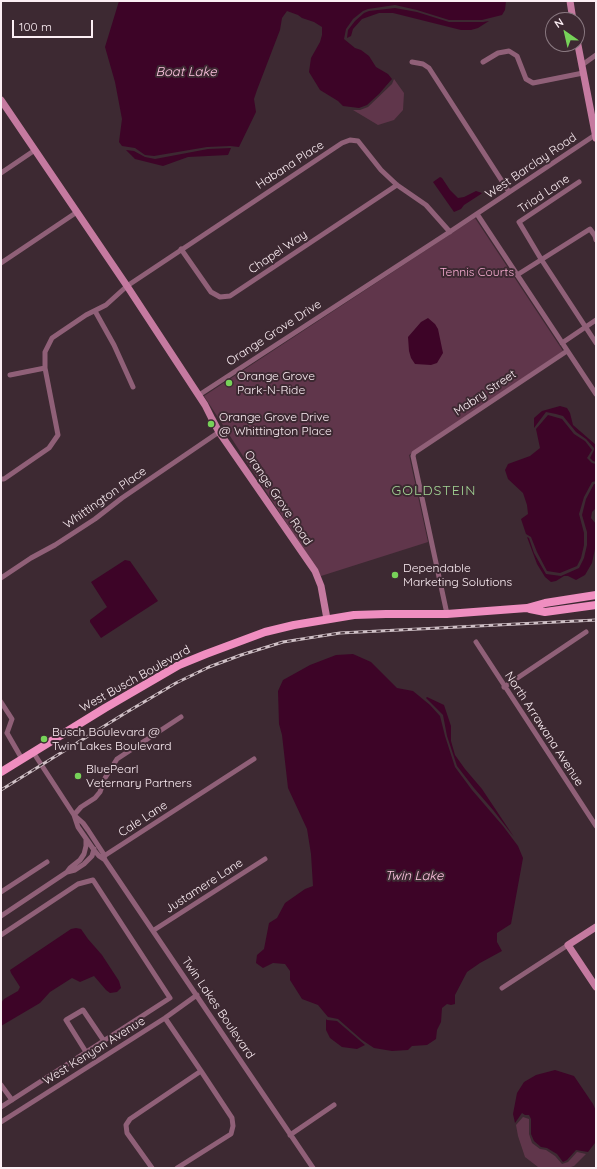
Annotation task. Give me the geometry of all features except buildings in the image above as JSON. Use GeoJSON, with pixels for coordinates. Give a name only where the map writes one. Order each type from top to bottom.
{"type":"FeatureCollection","features":[{"type":"Feature","properties":{"kind":"main road","name":"West Busch Boulevard"},"geometry":{"type":"LineString","coordinates":[[1,772],[104,708],[179,666],[206,654],[265,632],[327,619],[386,614],[447,614],[527,608],[545,603],[596,596]]}},
{"type":"Feature","properties":{"kind":"main road","name":"West Busch Boulevard"},"geometry":{"type":"LineString","coordinates":[[527,608],[545,612],[596,605]]}},
{"type":"Feature","properties":{"kind":"street"},"geometry":{"type":"LineString","coordinates":[[570,1],[572,12]]}},
{"type":"Feature","properties":{"kind":"street"},"geometry":{"type":"LineString","coordinates":[[483,62],[498,53],[509,51],[517,56],[526,80],[532,83],[583,73]]}},
{"type":"Feature","properties":{"kind":"street"},"geometry":{"type":"LineString","coordinates":[[579,52],[596,134]]}},
{"type":"Feature","properties":{"kind":"street"},"geometry":{"type":"LineString","coordinates":[[582,65],[596,55]]}},
{"type":"Feature","properties":{"kind":"street"},"geometry":{"type":"LineString","coordinates":[[412,62],[422,64],[429,68],[509,192]]}},
{"type":"Feature","properties":{"kind":"street"},"geometry":{"type":"LineString","coordinates":[[1,100],[199,395]]}},
{"type":"Feature","properties":{"kind":"street","name":"West Barclay Road"},"geometry":{"type":"LineString","coordinates":[[477,214],[596,134]]}},
{"type":"Feature","properties":{"kind":"street","name":"Habana Place"},"geometry":{"type":"LineString","coordinates":[[1,479],[4,479],[49,448],[58,435],[45,368],[45,352],[52,338],[86,315],[106,305],[127,286],[342,143],[350,140],[358,141],[380,170],[397,185],[426,205],[450,232]]}},
{"type":"Feature","properties":{"kind":"street"},"geometry":{"type":"LineString","coordinates":[[1,173],[35,150]]}},
{"type":"Feature","properties":{"kind":"street","name":"Triad Lane"},"geometry":{"type":"LineString","coordinates":[[541,259],[519,222],[579,182]]}},
{"type":"Feature","properties":{"kind":"street","name":"Chapel Way"},"geometry":{"type":"LineString","coordinates":[[181,249],[211,292],[220,297],[230,296],[397,185]]}},
{"type":"Feature","properties":{"kind":"street"},"geometry":{"type":"LineString","coordinates":[[1,262],[77,212]]}},
{"type":"Feature","properties":{"kind":"street"},"geometry":{"type":"LineString","coordinates":[[477,214],[596,394]]}},
{"type":"Feature","properties":{"kind":"street","name":"Orange Grove Drive"},"geometry":{"type":"LineString","coordinates":[[199,395],[477,214]]}},
{"type":"Feature","properties":{"kind":"street"},"geometry":{"type":"LineString","coordinates":[[517,275],[541,259],[551,255],[590,229],[596,240]]}},
{"type":"Feature","properties":{"kind":"street"},"geometry":{"type":"LineString","coordinates":[[541,259],[596,343]]}},
{"type":"Feature","properties":{"kind":"street"},"geometry":{"type":"LineString","coordinates":[[95,311],[114,345],[133,387]]}},
{"type":"Feature","properties":{"kind":"street"},"geometry":{"type":"LineString","coordinates":[[562,343],[596,320]]}},
{"type":"Feature","properties":{"kind":"street","name":"Mabry Street"},"geometry":{"type":"LineString","coordinates":[[447,614],[413,456],[414,453],[567,350]]}},
{"type":"Feature","properties":{"kind":"street"},"geometry":{"type":"LineString","coordinates":[[10,375],[45,368]]}},
{"type":"Feature","properties":{"kind":"street","name":"Orange Grove Road"},"geometry":{"type":"LineString","coordinates":[[199,395],[219,432],[315,571],[321,586],[327,619]]}},
{"type":"Feature","properties":{"kind":"street","name":"Whittington Place"},"geometry":{"type":"LineString","coordinates":[[1,578],[30,558],[55,545],[95,519],[122,498],[219,432]]}},
{"type":"Feature","properties":{"kind":"street"},"geometry":{"type":"LineString","coordinates":[[504,687],[586,632]]}},
{"type":"Feature","properties":{"kind":"street","name":"North Arrawana Avenue"},"geometry":{"type":"LineString","coordinates":[[476,642],[596,826]]}},
{"type":"Feature","properties":{"kind":"street"},"geometry":{"type":"LineString","coordinates":[[1,702],[12,719],[7,733],[22,759]]}},
{"type":"Feature","properties":{"kind":"street"},"geometry":{"type":"LineString","coordinates":[[74,815],[81,807],[95,798],[100,792],[105,778],[117,759],[181,717]]}},
{"type":"Feature","properties":{"kind":"street"},"geometry":{"type":"LineString","coordinates":[[1,734],[7,733]]}},
{"type":"Feature","properties":{"kind":"street","name":"Twin Lakes Boulevard"},"geometry":{"type":"LineString","coordinates":[[33,752],[74,815],[84,823],[105,858],[313,1168]]}},
{"type":"Feature","properties":{"kind":"street","name":"Cale Lane"},"geometry":{"type":"LineString","coordinates":[[105,858],[254,759]]}},
{"type":"Feature","properties":{"kind":"street","name":"Twin Lakes Boulevard"},"geometry":{"type":"LineString","coordinates":[[74,815],[75,821],[94,850],[99,856],[105,858]]}},
{"type":"Feature","properties":{"kind":"street"},"geometry":{"type":"LineString","coordinates":[[1,916],[67,872],[80,860],[84,854],[86,837]]}},
{"type":"Feature","properties":{"kind":"street"},"geometry":{"type":"LineString","coordinates":[[67,872],[75,870],[92,856],[96,841]]}},
{"type":"Feature","properties":{"kind":"street","name":"Justamere Lane"},"geometry":{"type":"LineString","coordinates":[[154,930],[265,859]]}},
{"type":"Feature","properties":{"kind":"street"},"geometry":{"type":"LineString","coordinates":[[1,892],[47,862]]}},
{"type":"Feature","properties":{"kind":"street"},"geometry":{"type":"LineString","coordinates":[[1,935],[78,884],[93,880],[170,998],[1,1107]]}},
{"type":"Feature","properties":{"kind":"street"},"geometry":{"type":"LineString","coordinates":[[502,988],[596,927]]}},
{"type":"Feature","properties":{"kind":"street"},"geometry":{"type":"LineString","coordinates":[[568,945],[596,987]]}},
{"type":"Feature","properties":{"kind":"street","name":"West Kenyon Avenue"},"geometry":{"type":"LineString","coordinates":[[1,1122],[165,1018],[197,996]]}},
{"type":"Feature","properties":{"kind":"street"},"geometry":{"type":"LineString","coordinates":[[86,1052],[66,1020],[83,1010],[104,1041]]}},
{"type":"Feature","properties":{"kind":"street"},"geometry":{"type":"LineString","coordinates":[[165,1018],[232,1118],[233,1126],[231,1134],[177,1168]]}},
{"type":"Feature","properties":{"kind":"street"},"geometry":{"type":"LineString","coordinates":[[152,1168],[127,1133],[126,1125],[130,1119],[201,1071]]}},
{"type":"Feature","properties":{"kind":"street"},"geometry":{"type":"LineString","coordinates":[[1,1085],[12,1100]]}},
{"type":"Feature","properties":{"kind":"street"},"geometry":{"type":"LineString","coordinates":[[290,1135],[334,1106]]}},
{"type":"Feature","properties":{"kind":"green space"},"geometry":{"type":"Polygon","coordinates":[[[394,79],[404,93],[403,110],[394,120],[378,125],[353,110],[360,110],[368,107],[392,84],[394,79]]]}},
{"type":"Feature","properties":{"kind":"green space","name":"Tennis Courts"},"geometry":{"type":"Polygon","coordinates":[[[475,218],[563,351],[409,455],[428,542],[321,576],[204,396],[475,218]]]}},
{"type":"Feature","properties":{"kind":"green space"},"geometry":{"type":"Polygon","coordinates":[[[523,1117],[529,1119],[529,1134],[532,1143],[540,1149],[546,1150],[555,1156],[562,1164],[568,1162],[577,1152],[586,1154],[574,1166],[568,1168],[538,1167],[525,1157],[518,1136],[516,1125],[523,1117]]]}},
{"type":"Feature","properties":{"kind":"water","name":"Boat Lake"},"geometry":{"type":"Polygon","coordinates":[[[119,1],[506,1],[505,10],[502,15],[482,20],[449,20],[395,5],[363,11],[353,19],[346,29],[344,39],[355,48],[361,50],[369,56],[376,67],[388,74],[392,79],[367,105],[359,108],[343,106],[338,101],[320,90],[309,72],[311,58],[320,42],[322,27],[314,22],[287,11],[282,18],[280,30],[254,99],[256,112],[239,147],[207,147],[154,156],[145,155],[135,148],[122,146],[119,142],[122,119],[115,82],[105,47],[119,1]]]}},
{"type":"Feature","properties":{"kind":"water"},"geometry":{"type":"Polygon","coordinates":[[[395,8],[417,12],[449,22],[489,21],[478,28],[461,30],[393,13],[379,13],[362,19],[353,29],[351,36],[347,38],[348,30],[364,13],[395,8]]]}},
{"type":"Feature","properties":{"kind":"water"},"geometry":{"type":"Polygon","coordinates":[[[231,148],[228,155],[188,157],[163,166],[135,159],[126,150],[134,151],[145,157],[155,159],[208,149],[231,148]]]}},
{"type":"Feature","properties":{"kind":"water"},"geometry":{"type":"Polygon","coordinates":[[[440,177],[458,198],[464,197],[476,191],[482,193],[464,205],[461,209],[454,212],[433,182],[440,177]]]}},
{"type":"Feature","properties":{"kind":"water"},"geometry":{"type":"Polygon","coordinates":[[[428,318],[438,329],[443,353],[437,363],[431,365],[415,364],[409,351],[408,337],[421,322],[428,318]]]}},
{"type":"Feature","properties":{"kind":"water"},"geometry":{"type":"Polygon","coordinates":[[[560,406],[567,408],[573,425],[596,445],[596,462],[590,458],[594,448],[586,439],[576,432],[563,416],[546,412],[534,428],[534,418],[542,411],[560,406]]]}},
{"type":"Feature","properties":{"kind":"water"},"geometry":{"type":"Polygon","coordinates":[[[548,415],[562,419],[574,434],[585,441],[592,450],[587,458],[592,463],[596,464],[596,481],[592,482],[584,497],[579,514],[584,533],[584,545],[581,558],[577,566],[560,573],[547,571],[531,537],[526,534],[521,519],[528,514],[527,505],[523,493],[508,479],[505,470],[508,464],[530,456],[540,448],[536,429],[548,415]]]}},
{"type":"Feature","properties":{"kind":"water"},"geometry":{"type":"Polygon","coordinates":[[[594,484],[596,484],[596,508],[592,512],[591,518],[596,524],[596,544],[592,563],[585,575],[576,580],[568,576],[564,576],[551,582],[545,577],[537,564],[527,537],[529,538],[534,553],[546,574],[561,576],[579,568],[584,558],[587,545],[587,532],[582,515],[586,499],[594,484]]]}},
{"type":"Feature","properties":{"kind":"water"},"geometry":{"type":"Polygon","coordinates":[[[125,560],[130,561],[158,601],[101,638],[90,620],[107,607],[91,582],[125,560]]]}},
{"type":"Feature","properties":{"kind":"water","name":"Twin Lake"},"geometry":{"type":"Polygon","coordinates":[[[353,654],[371,662],[397,688],[413,691],[430,705],[440,716],[455,767],[518,846],[523,858],[511,924],[497,933],[497,942],[502,951],[467,972],[455,995],[455,1004],[447,1004],[442,1008],[441,1022],[437,1030],[436,1039],[427,1045],[412,1046],[408,1050],[392,1051],[374,1048],[362,1040],[338,1019],[328,1017],[318,1005],[302,999],[290,980],[290,971],[285,964],[273,963],[263,968],[256,963],[257,955],[264,949],[269,923],[277,918],[285,903],[305,889],[313,886],[311,854],[307,829],[288,788],[282,735],[279,724],[278,691],[283,680],[310,665],[336,655],[353,654]]]}},
{"type":"Feature","properties":{"kind":"water"},"geometry":{"type":"Polygon","coordinates":[[[427,697],[444,705],[451,726],[451,741],[455,755],[482,789],[514,837],[457,766],[447,736],[443,715],[426,698],[427,697]]]}},
{"type":"Feature","properties":{"kind":"water"},"geometry":{"type":"Polygon","coordinates":[[[71,929],[81,929],[102,955],[119,981],[121,988],[117,992],[110,993],[94,976],[80,982],[72,978],[50,992],[40,1003],[1,1026],[1,1003],[4,999],[18,991],[20,987],[10,970],[71,929]]]}},
{"type":"Feature","properties":{"kind":"water"},"geometry":{"type":"Polygon","coordinates":[[[326,1019],[337,1021],[365,1045],[357,1049],[342,1047],[330,1038],[326,1030],[326,1019]]]}},
{"type":"Feature","properties":{"kind":"water"},"geometry":{"type":"Polygon","coordinates":[[[555,1070],[574,1076],[596,1111],[595,1143],[588,1152],[576,1150],[567,1160],[563,1162],[557,1154],[547,1148],[541,1147],[534,1141],[531,1134],[531,1119],[529,1115],[522,1113],[515,1123],[513,1114],[517,1093],[524,1082],[536,1075],[555,1070]]]}},
{"type":"Feature","properties":{"kind":"railway"},"geometry":{"type":"LineString","coordinates":[[1,790],[176,683],[209,667],[283,642],[340,633],[596,620]]}},
{"type":"Feature","properties":{"kind":"place","name":"Orange Grove Park-N-Ride"},"geometry":{"type":"Point","coordinates":[229,383]}},
{"type":"Feature","properties":{"kind":"place","name":"Orange Grove Drive @ Whittington Place"},"geometry":{"type":"Point","coordinates":[211,424]}},
{"type":"Feature","properties":{"kind":"place","name":"Dependable Marketing Solutions"},"geometry":{"type":"Point","coordinates":[395,575]}},
{"type":"Feature","properties":{"kind":"place","name":"Busch Boulevard @ Twin Lakes Boulevard"},"geometry":{"type":"Point","coordinates":[44,739]}},
{"type":"Feature","properties":{"kind":"place","name":"BluePearl Veternary Partners"},"geometry":{"type":"Point","coordinates":[78,776]}},
{"type":"Feature","properties":{"kind":"district","name":"GOLDSTEIN"},"geometry":{"type":"Point","coordinates":[434,491]}}]}
